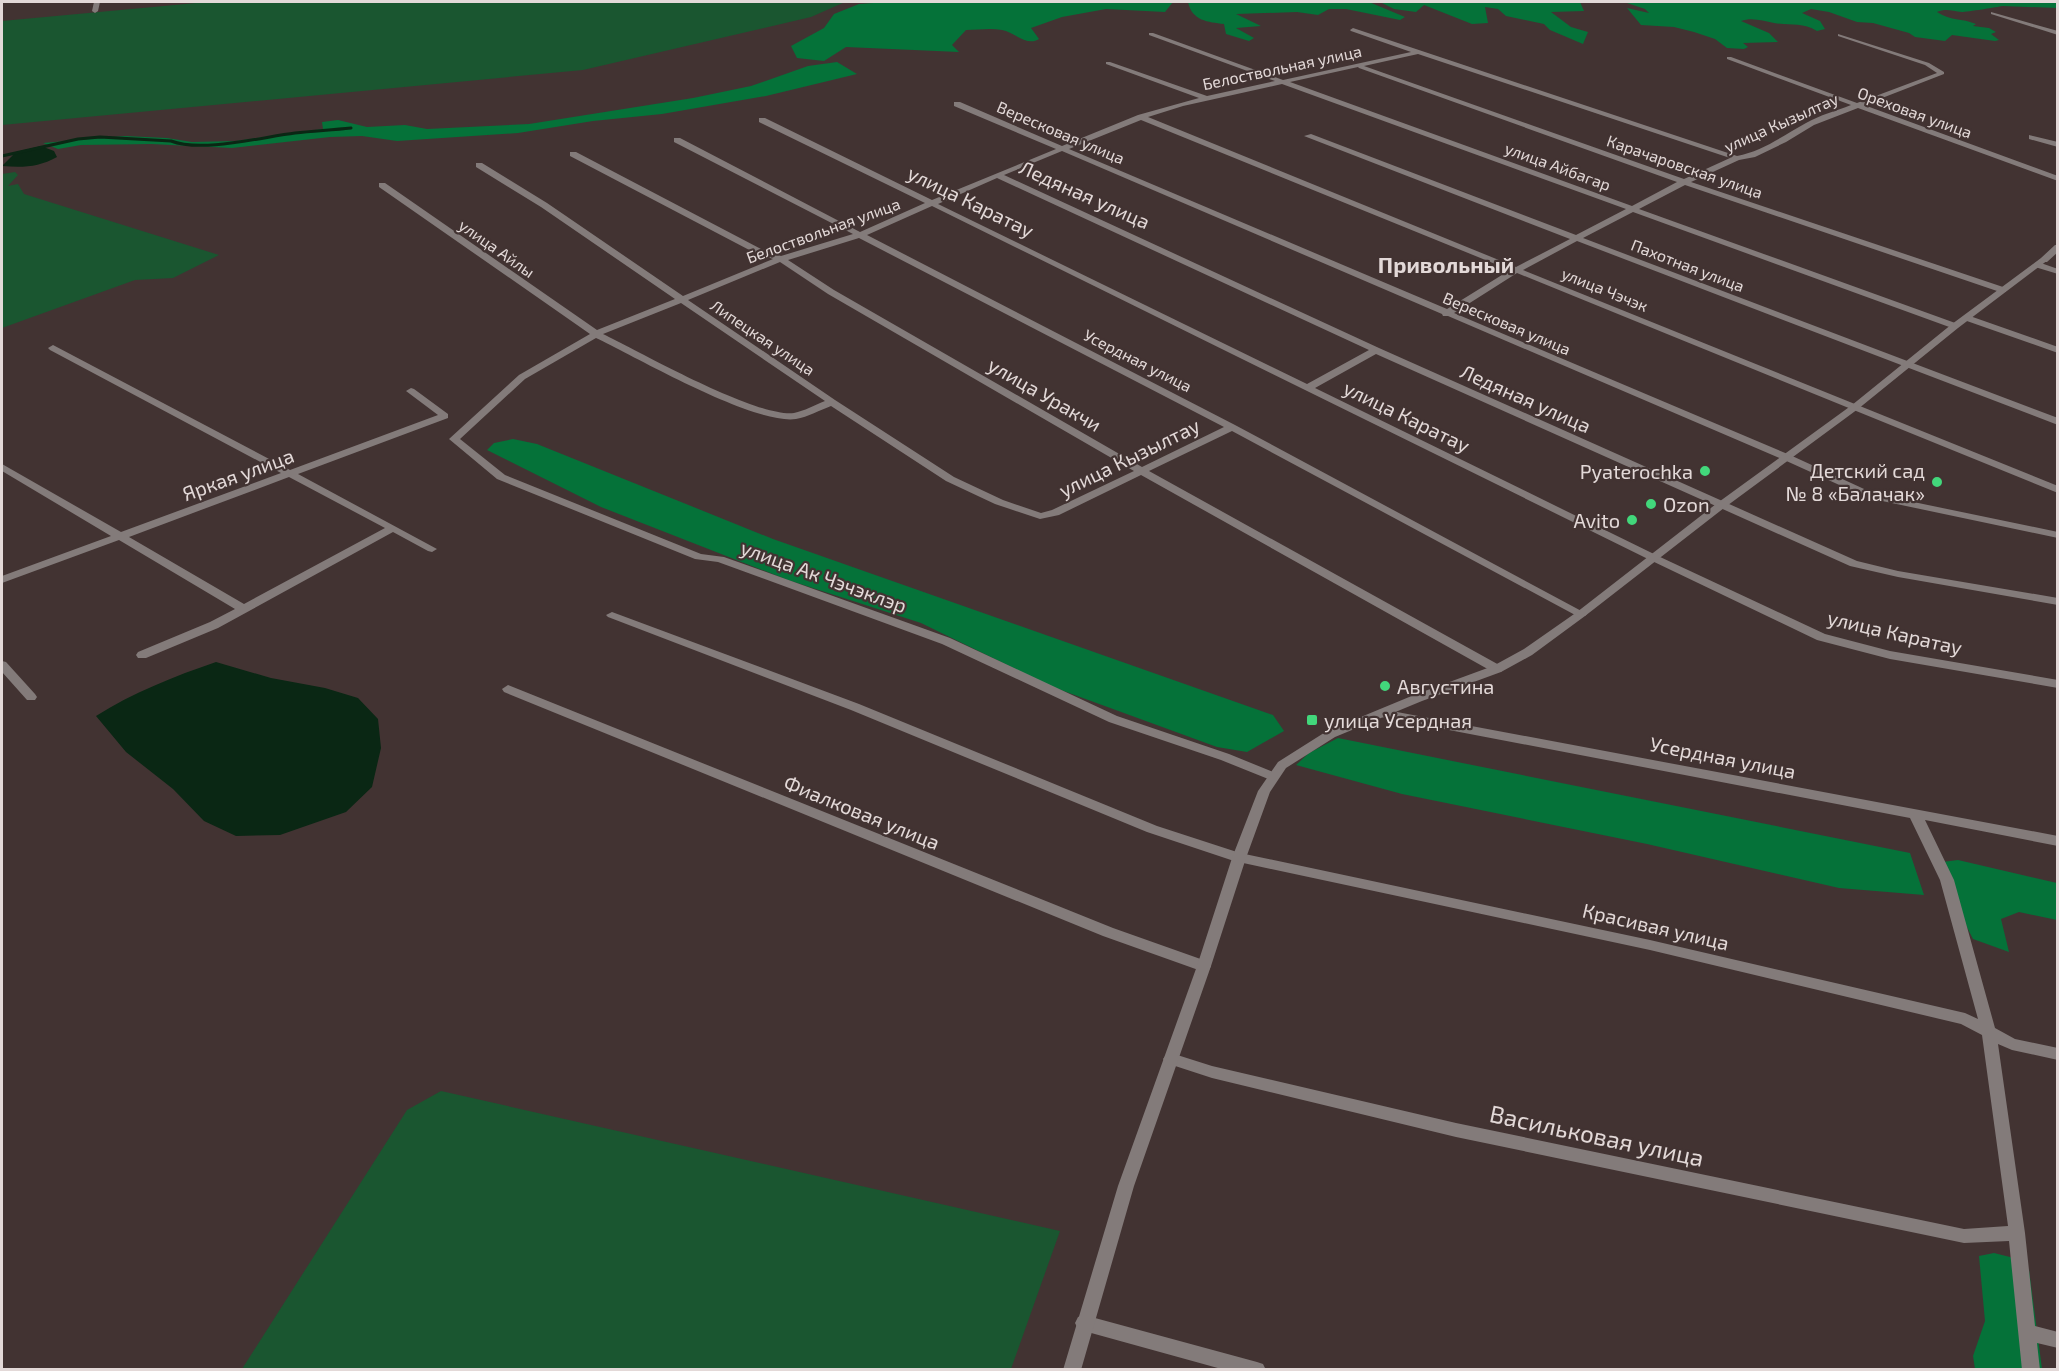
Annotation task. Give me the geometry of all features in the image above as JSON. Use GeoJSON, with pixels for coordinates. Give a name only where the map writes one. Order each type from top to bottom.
{"type":"FeatureCollection","features":[{"type":"Feature","properties":{"kind":"street"},"geometry":{"type":"LineString","coordinates":[[95,11],[97,2]]}},
{"type":"Feature","properties":{"kind":"street"},"geometry":{"type":"LineString","coordinates":[[1993,13],[2058,33]]}},
{"type":"Feature","properties":{"kind":"street"},"geometry":{"type":"LineString","coordinates":[[1353,30],[1737,158]]}},
{"type":"Feature","properties":{"kind":"street","name":"улица Айбагар"},"geometry":{"type":"LineString","coordinates":[[1151,34],[1955,326]]}},
{"type":"Feature","properties":{"kind":"street","name":"улица Кызылтау"},"geometry":{"type":"LineString","coordinates":[[1446,314],[1518,270],[1684,182],[1783,140],[1811,123],[1942,73],[1927,64],[1840,35]]}},
{"type":"Feature","properties":{"kind":"street","name":"Белоствольная улица"},"geometry":{"type":"LineString","coordinates":[[522,377],[596,334],[782,259],[862,234],[997,175],[1141,117],[1208,98],[1418,52]]}},
{"type":"Feature","properties":{"kind":"street","name":"Ореховая улица"},"geometry":{"type":"LineString","coordinates":[[1729,58],[2058,179]]}},
{"type":"Feature","properties":{"kind":"street"},"geometry":{"type":"LineString","coordinates":[[1108,63],[1208,98]]}},
{"type":"Feature","properties":{"kind":"street","name":"Карачаровская улица"},"geometry":{"type":"LineString","coordinates":[[1359,66],[1684,182],[2003,290]]}},
{"type":"Feature","properties":{"kind":"street","name":"Вересковая улица"},"geometry":{"type":"LineString","coordinates":[[957,104],[1786,457],[1872,496],[2058,535]]}},
{"type":"Feature","properties":{"kind":"street","name":"улица Чэчэк"},"geometry":{"type":"LineString","coordinates":[[1141,117],[2058,490]]}},
{"type":"Feature","properties":{"kind":"street","name":"улица Каратау"},"geometry":{"type":"LineString","coordinates":[[762,120],[1653,558],[1821,637],[1890,655],[2058,684]]}},
{"type":"Feature","properties":{"kind":"street","name":"Пахотная улица"},"geometry":{"type":"LineString","coordinates":[[1308,136],[2058,422]]}},
{"type":"Feature","properties":{"kind":"street"},"geometry":{"type":"LineString","coordinates":[[2032,137],[2058,145]]}},
{"type":"Feature","properties":{"kind":"street","name":"Усердная улица"},"geometry":{"type":"LineString","coordinates":[[677,140],[1232,427],[1581,614]]}},
{"type":"Feature","properties":{"kind":"street","name":"улица Уракчи"},"geometry":{"type":"LineString","coordinates":[[573,154],[758,251],[782,259],[831,292],[1143,472],[1497,669]]}},
{"type":"Feature","properties":{"kind":"street","name":"Липецкая улица"},"geometry":{"type":"LineString","coordinates":[[479,165],[544,205],[832,402],[950,479],[999,502],[1040,516]]}},
{"type":"Feature","properties":{"kind":"street","name":"Ледяная улица"},"geometry":{"type":"LineString","coordinates":[[997,175],[1086,214],[1376,350],[1720,506],[1854,564],[2058,602]]}},
{"type":"Feature","properties":{"kind":"street","name":"улица Айлы"},"geometry":{"type":"LineString","coordinates":[[382,185],[596,334],[706,388],[764,412],[795,416],[832,402]]}},
{"type":"Feature","properties":{"kind":"street"},"geometry":{"type":"LineString","coordinates":[[1072,1370],[1126,1186],[1204,966],[1239,858],[1264,791],[1282,765],[1322,740],[1381,713],[1497,669],[1528,652],[1855,407],[1955,326],[2058,248]]}},
{"type":"Feature","properties":{"kind":"street"},"geometry":{"type":"LineString","coordinates":[[2041,263],[2058,272]]}},
{"type":"Feature","properties":{"kind":"street"},"geometry":{"type":"LineString","coordinates":[[1967,318],[2058,350]]}},
{"type":"Feature","properties":{"kind":"street"},"geometry":{"type":"LineString","coordinates":[[53,348],[432,549]]}},
{"type":"Feature","properties":{"kind":"street"},"geometry":{"type":"LineString","coordinates":[[1307,388],[1376,350]]}},
{"type":"Feature","properties":{"kind":"street","name":"улица Ак Чэчэклэр"},"geometry":{"type":"LineString","coordinates":[[522,377],[454,439],[501,477],[699,557],[720,559],[946,641],[1113,719],[1225,757],[1273,777]]}},
{"type":"Feature","properties":{"kind":"street","name":"Яркая улица"},"geometry":{"type":"LineString","coordinates":[[2,580],[446,416],[411,391]]}},
{"type":"Feature","properties":{"kind":"street","name":"улица Кызылтау"},"geometry":{"type":"LineString","coordinates":[[1040,516],[1055,513],[1232,427]]}},
{"type":"Feature","properties":{"kind":"street"},"geometry":{"type":"LineString","coordinates":[[2,467],[244,609]]}},
{"type":"Feature","properties":{"kind":"street"},"geometry":{"type":"LineString","coordinates":[[142,655],[214,625],[393,528]]}},
{"type":"Feature","properties":{"kind":"street"},"geometry":{"type":"LineString","coordinates":[[612,615],[855,707],[1152,829],[1239,858]]}},
{"type":"Feature","properties":{"kind":"street"},"geometry":{"type":"LineString","coordinates":[[2,665],[32,697]]}},
{"type":"Feature","properties":{"kind":"street","name":"Фиалковая улица"},"geometry":{"type":"LineString","coordinates":[[508,689],[1108,932],[1204,966]]}},
{"type":"Feature","properties":{"kind":"street","name":"Усердная улица"},"geometry":{"type":"LineString","coordinates":[[1381,713],[2058,841]]}},
{"type":"Feature","properties":{"kind":"street"},"geometry":{"type":"LineString","coordinates":[[1915,814],[1947,880],[1989,1032],[2017,1233],[2031,1370]]}},
{"type":"Feature","properties":{"kind":"street","name":"Красивая улица"},"geometry":{"type":"LineString","coordinates":[[1239,858],[1650,945],[1965,1019],[2012,1044],[2058,1054]]}},
{"type":"Feature","properties":{"kind":"street","name":"Васильковая улица"},"geometry":{"type":"LineString","coordinates":[[1171,1059],[1212,1072],[1456,1130],[1952,1234],[1964,1236],[2017,1233]]}},
{"type":"Feature","properties":{"kind":"street"},"geometry":{"type":"LineString","coordinates":[[1084,1323],[1257,1370]]}},
{"type":"Feature","properties":{"kind":"street"},"geometry":{"type":"LineString","coordinates":[[2026,1332],[2058,1340]]}},
{"type":"Feature","properties":{"kind":"green space"},"geometry":{"type":"Polygon","coordinates":[[[207,2],[845,2],[811,17],[583,70],[2,125],[2,21],[207,2]]]}},
{"type":"Feature","properties":{"kind":"green space"},"geometry":{"type":"Polygon","coordinates":[[[887,2],[1173,2],[1165,12],[1106,9],[1062,17],[1031,28],[1039,39],[1034,41],[1025,40],[1002,30],[966,30],[952,45],[959,52],[846,47],[824,61],[797,58],[791,46],[824,28],[834,14],[859,4],[887,2]]]}},
{"type":"Feature","properties":{"kind":"green space"},"geometry":{"type":"Polygon","coordinates":[[[1188,2],[1369,2],[1405,17],[1400,20],[1346,9],[1329,9],[1318,15],[1297,12],[1236,14],[1261,26],[1236,28],[1254,38],[1249,41],[1226,34],[1224,24],[1197,17],[1188,2]]]}},
{"type":"Feature","properties":{"kind":"green space"},"geometry":{"type":"Polygon","coordinates":[[[1380,2],[1580,2],[1584,11],[1551,12],[1571,27],[1588,32],[1583,44],[1550,30],[1544,24],[1506,16],[1498,9],[1485,7],[1488,23],[1472,24],[1424,5],[1416,12],[1394,9],[1380,2]]]}},
{"type":"Feature","properties":{"kind":"green space"},"geometry":{"type":"Polygon","coordinates":[[[1624,2],[2057,2],[2058,8],[2002,6],[1965,12],[1946,10],[1937,12],[1947,17],[1976,24],[1973,26],[1989,28],[1996,32],[1991,34],[1999,40],[1995,41],[1952,35],[1945,41],[1915,37],[1909,33],[1873,23],[1857,22],[1829,12],[1811,9],[1802,13],[1820,21],[1825,29],[1817,31],[1801,25],[1753,19],[1741,21],[1769,33],[1778,42],[1743,43],[1748,47],[1744,49],[1727,48],[1715,39],[1674,27],[1641,25],[1627,8],[1649,13],[1645,9],[1624,2]]]}},
{"type":"Feature","properties":{"kind":"green space"},"geometry":{"type":"Polygon","coordinates":[[[837,62],[857,74],[766,96],[662,114],[593,121],[518,133],[397,141],[362,136],[330,137],[232,148],[151,144],[81,145],[58,149],[43,143],[125,136],[192,142],[236,141],[323,129],[322,122],[338,120],[367,127],[405,125],[427,129],[529,124],[693,98],[751,86],[808,66],[837,62]]]}},
{"type":"Feature","properties":{"kind":"green space"},"geometry":{"type":"Polygon","coordinates":[[[15,172],[18,175],[8,186],[18,184],[24,194],[219,255],[173,278],[135,280],[2,328],[2,174],[15,172]]]}},
{"type":"Feature","properties":{"kind":"green space"},"geometry":{"type":"Polygon","coordinates":[[[513,439],[537,444],[773,539],[1273,715],[1284,731],[1247,752],[1217,747],[1050,686],[921,623],[788,580],[601,507],[487,450],[494,443],[513,439]]]}},
{"type":"Feature","properties":{"kind":"green space"},"geometry":{"type":"Polygon","coordinates":[[[1338,738],[1910,853],[1924,895],[1839,888],[1647,844],[1402,794],[1296,765],[1309,753],[1338,738]]]}},
{"type":"Feature","properties":{"kind":"green space"},"geometry":{"type":"Polygon","coordinates":[[[1958,860],[2057,883],[2057,920],[2019,912],[2001,919],[2009,952],[1973,939],[1934,863],[1958,860]]]}},
{"type":"Feature","properties":{"kind":"green space"},"geometry":{"type":"Polygon","coordinates":[[[441,1091],[1060,1231],[1011,1369],[242,1369],[407,1110],[441,1091]]]}},
{"type":"Feature","properties":{"kind":"green space"},"geometry":{"type":"Polygon","coordinates":[[[1994,1253],[2018,1259],[2029,1270],[2042,1369],[1975,1369],[1973,1356],[1985,1321],[1979,1256],[1994,1253]]]}},
{"type":"Feature","properties":{"kind":"shaded area"},"geometry":{"type":"Polygon","coordinates":[[[41,146],[54,151],[57,157],[31,166],[2,166],[16,152],[41,146]]]}},
{"type":"Feature","properties":{"kind":"shaded area"},"geometry":{"type":"Polygon","coordinates":[[[216,662],[271,678],[325,688],[358,698],[378,719],[381,748],[372,787],[346,812],[280,835],[236,836],[204,821],[173,789],[126,752],[96,716],[154,686],[216,662]]]}},
{"type":"Feature","properties":{"kind":"waterway"},"geometry":{"type":"LineString","coordinates":[[2,156],[78,139],[100,137],[215,145],[295,133],[351,128]]}},
{"type":"Feature","properties":{"kind":"place","name":"Pyaterochka"},"geometry":{"type":"Point","coordinates":[1705,471]}},
{"type":"Feature","properties":{"kind":"place","name":"Детский сад № 8 «Балачак»"},"geometry":{"type":"Point","coordinates":[1937,482]}},
{"type":"Feature","properties":{"kind":"place","name":"Ozon"},"geometry":{"type":"Point","coordinates":[1651,504]}},
{"type":"Feature","properties":{"kind":"place","name":"Avito"},"geometry":{"type":"Point","coordinates":[1632,520]}},
{"type":"Feature","properties":{"kind":"place","name":"Августина"},"geometry":{"type":"Point","coordinates":[1385,686]}},
{"type":"Feature","properties":{"kind":"place","name":"улица Усердная"},"geometry":{"type":"Point","coordinates":[1312,720]}},
{"type":"Feature","properties":{"kind":"district","name":"Привольный"},"geometry":{"type":"Point","coordinates":[1446,264]}}]}
